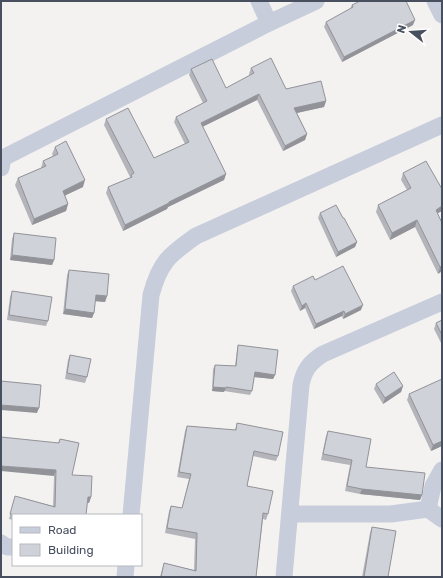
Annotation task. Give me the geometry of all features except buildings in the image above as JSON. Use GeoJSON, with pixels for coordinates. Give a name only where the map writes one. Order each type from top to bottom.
{"type":"FeatureCollection","features":[{"type":"Feature","properties":{"kind":"street"},"geometry":{"type":"LineString","coordinates":[[259,1],[269,23]]}},
{"type":"Feature","properties":{"kind":"street"},"geometry":{"type":"LineString","coordinates":[[1,168],[3,158],[269,23],[316,1]]}},
{"type":"Feature","properties":{"kind":"street"},"geometry":{"type":"LineString","coordinates":[[435,1],[442,15]]}},
{"type":"Feature","properties":{"kind":"street"},"geometry":{"type":"LineString","coordinates":[[131,514],[151,295],[155,279],[164,262],[177,249],[196,236],[442,125]]}},
{"type":"Feature","properties":{"kind":"street"},"geometry":{"type":"LineString","coordinates":[[284,577],[301,385],[303,375],[308,366],[323,354],[442,302]]}},
{"type":"Feature","properties":{"kind":"street"},"geometry":{"type":"LineString","coordinates":[[428,509],[433,486],[442,470]]}},
{"type":"Feature","properties":{"kind":"street"},"geometry":{"type":"LineString","coordinates":[[290,514],[390,514],[428,509],[442,520]]}},
{"type":"Feature","properties":{"kind":"street"},"geometry":{"type":"LineString","coordinates":[[1,543],[7,547],[12,547]]}},
{"type":"Feature","properties":{"kind":"street"},"geometry":{"type":"LineString","coordinates":[[125,577],[126,566]]}}]}
